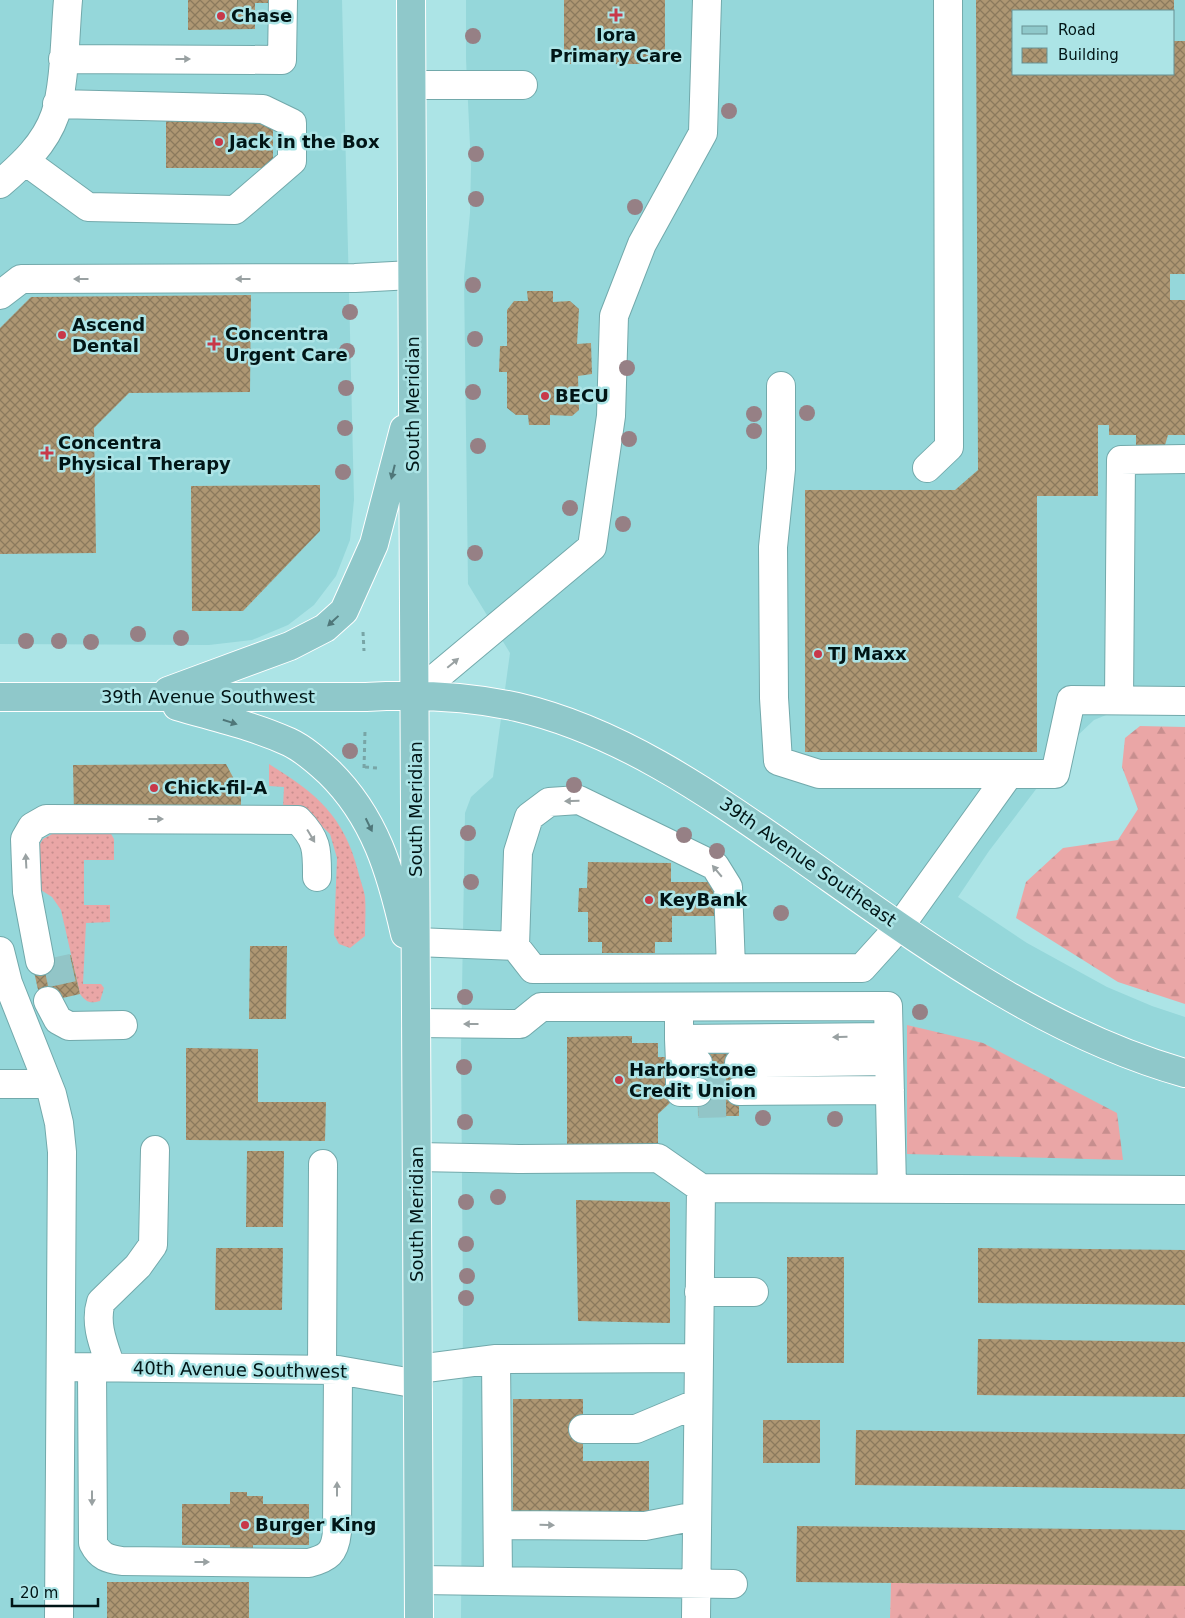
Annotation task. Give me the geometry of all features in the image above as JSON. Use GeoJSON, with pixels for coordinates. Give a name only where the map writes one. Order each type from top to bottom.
{"type":"FeatureCollection","features":[{"type":"Feature","properties":{"kind":"main road","name":"South Meridian"},"geometry":{"type":"LineString","coordinates":[[411,0],[419,1618]]}},
{"type":"Feature","properties":{"kind":"main road"},"geometry":{"type":"LineString","coordinates":[[150,697],[290,646],[325,628],[344,611],[374,544],[414,391]]}},
{"type":"Feature","properties":{"kind":"main road","name":"39th Avenue Southwest"},"geometry":{"type":"LineString","coordinates":[[0,697],[366,697],[415,694]]}},
{"type":"Feature","properties":{"kind":"main road","name":"39th Avenue Southeast"},"geometry":{"type":"LineString","coordinates":[[415,694],[472,698],[518,708],[590,732],[625,747],[693,783],[900,926],[1040,1015],[1102,1045],[1185,1073]]}},
{"type":"Feature","properties":{"kind":"main road"},"geometry":{"type":"LineString","coordinates":[[150,697],[291,743],[317,761],[342,785],[362,811],[378,844],[395,892],[416,987]]}},
{"type":"Feature","properties":{"kind":"street"},"geometry":{"type":"LineString","coordinates":[[0,184],[25,161],[41,142],[55,115],[63,59],[68,0]]}},
{"type":"Feature","properties":{"kind":"street"},"geometry":{"type":"LineString","coordinates":[[63,59],[282,60],[283,0]]}},
{"type":"Feature","properties":{"kind":"street"},"geometry":{"type":"LineString","coordinates":[[415,694],[592,547],[611,416],[614,316],[642,244],[703,133],[707,0]]}},
{"type":"Feature","properties":{"kind":"street"},"geometry":{"type":"LineString","coordinates":[[926,468],[949,447],[948,0]]}},
{"type":"Feature","properties":{"kind":"street"},"geometry":{"type":"LineString","coordinates":[[412,85],[523,85]]}},
{"type":"Feature","properties":{"kind":"street"},"geometry":{"type":"LineString","coordinates":[[25,161],[88,207],[236,210],[292,161],[292,123],[263,108],[57,104]]}},
{"type":"Feature","properties":{"kind":"street"},"geometry":{"type":"LineString","coordinates":[[0,294],[21,279],[355,278],[412,275]]}},
{"type":"Feature","properties":{"kind":"street"},"geometry":{"type":"LineString","coordinates":[[781,386],[781,469],[773,547],[774,698],[778,761],[819,774],[1055,774],[1071,700],[1185,701]]}},
{"type":"Feature","properties":{"kind":"street"},"geometry":{"type":"LineString","coordinates":[[1119,700],[1121,460],[1185,459]]}},
{"type":"Feature","properties":{"kind":"street"},"geometry":{"type":"LineString","coordinates":[[731,968],[728,886],[715,866],[579,800],[549,802],[529,817],[518,852],[515,946],[533,969],[862,968],[900,926],[1009,774]]}},
{"type":"Feature","properties":{"kind":"street"},"geometry":{"type":"LineString","coordinates":[[48,959],[27,892],[25,839],[32,827],[46,820],[298,820],[308,830],[317,845],[318,877]]}},
{"type":"Feature","properties":{"kind":"street"},"geometry":{"type":"LineString","coordinates":[[416,942],[515,946]]}},
{"type":"Feature","properties":{"kind":"street"},"geometry":{"type":"LineString","coordinates":[[0,951],[8,983],[48,1084],[59,1123],[62,1152],[59,1618]]}},
{"type":"Feature","properties":{"kind":"street"},"geometry":{"type":"LineString","coordinates":[[57,1000],[82,1010],[124,1017]]}},
{"type":"Feature","properties":{"kind":"street"},"geometry":{"type":"LineString","coordinates":[[416,1023],[520,1024],[541,1007],[888,1006],[892,1188]]}},
{"type":"Feature","properties":{"kind":"street"},"geometry":{"type":"LineString","coordinates":[[679,1007],[689,1076],[889,1073]]}},
{"type":"Feature","properties":{"kind":"street"},"geometry":{"type":"LineString","coordinates":[[889,1073],[739,1084],[889,1073]]}},
{"type":"Feature","properties":{"kind":"street"},"geometry":{"type":"LineString","coordinates":[[0,1084],[48,1084]]}},
{"type":"Feature","properties":{"kind":"street"},"geometry":{"type":"LineString","coordinates":[[155,1150],[154,1236],[152,1245],[138,1266],[101,1302],[98,1310],[102,1367],[92,1449],[93,1543],[98,1553],[107,1559],[122,1561],[309,1563],[322,1560],[332,1554],[336,1546],[337,1450],[330,1369],[323,1164]]}},
{"type":"Feature","properties":{"kind":"street"},"geometry":{"type":"LineString","coordinates":[[417,1157],[519,1160],[658,1158],[700,1188],[1185,1190]]}},
{"type":"Feature","properties":{"kind":"street"},"geometry":{"type":"LineString","coordinates":[[696,1618],[700,1188]]}},
{"type":"Feature","properties":{"kind":"street"},"geometry":{"type":"LineString","coordinates":[[699,1292],[754,1292]]}},
{"type":"Feature","properties":{"kind":"street","name":"40th Avenue Southwest"},"geometry":{"type":"LineString","coordinates":[[61,1367],[330,1369],[418,1377],[496,1359],[699,1358]]}},
{"type":"Feature","properties":{"kind":"street"},"geometry":{"type":"LineString","coordinates":[[496,1359],[498,1581]]}},
{"type":"Feature","properties":{"kind":"street"},"geometry":{"type":"LineString","coordinates":[[583,1430],[636,1428],[698,1403]]}},
{"type":"Feature","properties":{"kind":"street"},"geometry":{"type":"LineString","coordinates":[[498,1525],[645,1526],[696,1516]]}},
{"type":"Feature","properties":{"kind":"street"},"geometry":{"type":"LineString","coordinates":[[419,1580],[733,1584]]}},
{"type":"Feature","properties":{"kind":"path"},"geometry":{"type":"LineString","coordinates":[[364,767],[365,731]]}},
{"type":"Feature","properties":{"kind":"path"},"geometry":{"type":"LineString","coordinates":[[358,772],[364,767],[376,768]]}},
{"type":"Feature","properties":{"kind":"shaded area"},"geometry":{"type":"Polygon","coordinates":[[[0,0],[342,0],[354,500],[350,540],[336,576],[314,605],[288,625],[252,640],[209,645],[0,644],[0,0]]]}},
{"type":"Feature","properties":{"kind":"shaded area"},"geometry":{"type":"Polygon","coordinates":[[[466,0],[1185,0],[1185,715],[1111,713],[1094,720],[1075,738],[989,851],[958,897],[1027,943],[1107,987],[1152,1006],[1185,1017],[1185,1585],[891,1584],[890,1618],[461,1618],[463,1310],[461,1050],[465,813],[471,797],[493,777],[510,653],[468,584],[464,277],[470,213],[471,167],[466,59],[466,0]]]}},
{"type":"Feature","properties":{"kind":"shaded area"},"geometry":{"type":"Polygon","coordinates":[[[415,695],[419,1618],[0,1618],[0,696],[415,695]]]}},
{"type":"Feature","properties":{"kind":"green space"},"geometry":{"type":"Polygon","coordinates":[[[1140,726],[1185,727],[1185,1004],[1118,982],[1016,918],[1026,882],[1063,848],[1118,840],[1138,809],[1122,767],[1125,738],[1140,726]]]}},
{"type":"Feature","properties":{"kind":"green space"},"geometry":{"type":"Polygon","coordinates":[[[269,764],[314,796],[326,808],[345,835],[365,897],[365,936],[350,948],[339,944],[334,935],[337,858],[330,834],[312,817],[283,807],[284,787],[269,786],[269,764]]]}},
{"type":"Feature","properties":{"kind":"green space"},"geometry":{"type":"Polygon","coordinates":[[[110,832],[114,839],[114,860],[84,860],[84,905],[110,905],[110,922],[86,923],[83,984],[101,984],[104,988],[100,1001],[91,1002],[86,1001],[80,994],[61,910],[52,897],[41,890],[35,881],[36,851],[43,839],[54,833],[110,832]]]}},
{"type":"Feature","properties":{"kind":"green space"},"geometry":{"type":"Polygon","coordinates":[[[907,1025],[983,1043],[1117,1113],[1123,1160],[907,1154],[907,1025]]]}},
{"type":"Feature","properties":{"kind":"green space"},"geometry":{"type":"Polygon","coordinates":[[[891,1583],[1185,1585],[1185,1618],[890,1618],[891,1583]]]}},
{"type":"Feature","properties":{"kind":"building","name":"Chase"},"geometry":{"type":"Polygon","coordinates":[[[188,0],[278,0],[278,3],[255,3],[255,29],[188,30],[188,0]]]}},
{"type":"Feature","properties":{"kind":"building"},"geometry":{"type":"Polygon","coordinates":[[[564,0],[665,0],[665,64],[564,64],[564,0]]]}},
{"type":"Feature","properties":{"kind":"building"},"geometry":{"type":"Polygon","coordinates":[[[976,0],[1174,0],[1174,10],[1012,10],[1012,75],[1175,75],[1175,41],[1185,41],[1185,274],[1170,274],[1170,300],[1185,300],[1185,435],[1168,435],[1165,445],[1136,445],[1136,435],[1109,435],[1109,425],[1098,425],[1098,496],[1037,496],[1037,752],[805,752],[805,490],[955,490],[978,470],[976,0]]]}},
{"type":"Feature","properties":{"kind":"building","name":"Jack in the Box"},"geometry":{"type":"Polygon","coordinates":[[[166,115],[273,116],[273,168],[166,168],[166,115]]]}},
{"type":"Feature","properties":{"kind":"building"},"geometry":{"type":"Polygon","coordinates":[[[527,291],[553,291],[553,302],[570,301],[579,309],[577,344],[591,343],[592,374],[578,376],[579,410],[572,416],[550,415],[550,425],[529,425],[528,415],[516,415],[507,408],[507,372],[499,372],[500,346],[507,346],[507,310],[514,301],[528,301],[527,291]]]}},
{"type":"Feature","properties":{"kind":"building"},"geometry":{"type":"Polygon","coordinates":[[[251,295],[250,392],[129,393],[94,428],[96,553],[0,554],[0,328],[31,297],[251,295]]]}},
{"type":"Feature","properties":{"kind":"building"},"geometry":{"type":"Polygon","coordinates":[[[320,485],[320,531],[243,611],[192,611],[191,486],[320,485]]]}},
{"type":"Feature","properties":{"kind":"building","name":"Chick-fil-A"},"geometry":{"type":"Polygon","coordinates":[[[226,764],[235,781],[233,794],[241,795],[241,813],[74,813],[73,765],[226,764]]]}},
{"type":"Feature","properties":{"kind":"building","name":"KeyBank"},"geometry":{"type":"Polygon","coordinates":[[[588,862],[671,863],[671,882],[719,882],[719,916],[672,916],[672,942],[655,942],[655,953],[602,953],[602,942],[588,942],[588,912],[578,912],[579,888],[587,888],[588,862]]]}},
{"type":"Feature","properties":{"kind":"building"},"geometry":{"type":"Polygon","coordinates":[[[250,946],[287,946],[286,1019],[249,1019],[250,946]]]}},
{"type":"Feature","properties":{"kind":"building"},"geometry":{"type":"Polygon","coordinates":[[[71,955],[80,994],[41,1003],[32,963],[71,955]]]}},
{"type":"Feature","properties":{"kind":"building","name":"Harborstone Credit Union"},"geometry":{"type":"Polygon","coordinates":[[[632,1036],[632,1043],[658,1043],[658,1057],[671,1057],[671,1102],[658,1114],[658,1144],[567,1145],[567,1037],[632,1036]]]}},
{"type":"Feature","properties":{"kind":"building"},"geometry":{"type":"Polygon","coordinates":[[[697,1042],[739,1042],[739,1116],[698,1116],[697,1042]]]}},
{"type":"Feature","properties":{"kind":"building"},"geometry":{"type":"Polygon","coordinates":[[[186,1048],[258,1049],[258,1102],[326,1102],[325,1141],[186,1140],[186,1048]]]}},
{"type":"Feature","properties":{"kind":"building"},"geometry":{"type":"Polygon","coordinates":[[[247,1151],[284,1151],[283,1227],[246,1227],[247,1151]]]}},
{"type":"Feature","properties":{"kind":"building"},"geometry":{"type":"Polygon","coordinates":[[[576,1200],[670,1202],[670,1323],[578,1321],[576,1200]]]}},
{"type":"Feature","properties":{"kind":"building"},"geometry":{"type":"Polygon","coordinates":[[[216,1248],[283,1248],[282,1310],[215,1310],[216,1248]]]}},
{"type":"Feature","properties":{"kind":"building"},"geometry":{"type":"Polygon","coordinates":[[[978,1248],[1185,1250],[1185,1305],[978,1303],[978,1248]]]}},
{"type":"Feature","properties":{"kind":"building"},"geometry":{"type":"Polygon","coordinates":[[[787,1257],[844,1257],[844,1363],[787,1363],[787,1257]]]}},
{"type":"Feature","properties":{"kind":"building"},"geometry":{"type":"Polygon","coordinates":[[[978,1339],[1185,1342],[1185,1397],[977,1395],[978,1339]]]}},
{"type":"Feature","properties":{"kind":"building"},"geometry":{"type":"Polygon","coordinates":[[[513,1399],[583,1399],[583,1461],[649,1461],[649,1520],[513,1520],[513,1399]]]}},
{"type":"Feature","properties":{"kind":"building"},"geometry":{"type":"Polygon","coordinates":[[[763,1420],[820,1420],[820,1463],[763,1463],[763,1420]]]}},
{"type":"Feature","properties":{"kind":"building"},"geometry":{"type":"Polygon","coordinates":[[[856,1430],[1185,1434],[1185,1489],[855,1485],[856,1430]]]}},
{"type":"Feature","properties":{"kind":"building","name":"Burger King"},"geometry":{"type":"Polygon","coordinates":[[[230,1492],[247,1492],[247,1496],[263,1496],[263,1504],[309,1504],[309,1545],[253,1545],[253,1552],[230,1552],[230,1545],[182,1545],[182,1504],[230,1504],[230,1492]]]}},
{"type":"Feature","properties":{"kind":"building"},"geometry":{"type":"Polygon","coordinates":[[[797,1526],[1185,1530],[1185,1586],[796,1582],[797,1526]]]}},
{"type":"Feature","properties":{"kind":"building"},"geometry":{"type":"Polygon","coordinates":[[[107,1582],[249,1582],[249,1618],[107,1618],[107,1582]]]}},
{"type":"Feature","properties":{"kind":"tunnel"},"geometry":{"type":"LineString","coordinates":[[56,957],[65,998]]}},
{"type":"Feature","properties":{"kind":"tunnel"},"geometry":{"type":"LineString","coordinates":[[698,1078],[739,1078]]}},
{"type":"Feature","properties":{"kind":"tunnel"},"geometry":{"type":"LineString","coordinates":[[698,1104],[739,1103]]}},
{"type":"Feature","properties":{"kind":"place","name":"Iora Primary Care"},"geometry":{"type":"Point","coordinates":[616,15]}},
{"type":"Feature","properties":{"kind":"place","name":"Chase"},"geometry":{"type":"Point","coordinates":[221,16]}},
{"type":"Feature","properties":{"kind":"place","name":"Jack in the Box"},"geometry":{"type":"Point","coordinates":[219,142]}},
{"type":"Feature","properties":{"kind":"place","name":"Ascend Dental"},"geometry":{"type":"Point","coordinates":[62,335]}},
{"type":"Feature","properties":{"kind":"place","name":"Concentra Urgent Care"},"geometry":{"type":"Point","coordinates":[214,344]}},
{"type":"Feature","properties":{"kind":"place","name":"BECU"},"geometry":{"type":"Point","coordinates":[545,396]}},
{"type":"Feature","properties":{"kind":"place","name":"Concentra Physical Therapy"},"geometry":{"type":"Point","coordinates":[47,453]}},
{"type":"Feature","properties":{"kind":"place","name":"TJ Maxx"},"geometry":{"type":"Point","coordinates":[818,654]}},
{"type":"Feature","properties":{"kind":"place","name":"Chick-fil-A"},"geometry":{"type":"Point","coordinates":[154,788]}},
{"type":"Feature","properties":{"kind":"place","name":"KeyBank"},"geometry":{"type":"Point","coordinates":[649,900]}},
{"type":"Feature","properties":{"kind":"place","name":"Harborstone Credit Union"},"geometry":{"type":"Point","coordinates":[619,1080]}},
{"type":"Feature","properties":{"kind":"place","name":"Burger King"},"geometry":{"type":"Point","coordinates":[245,1525]}}]}
